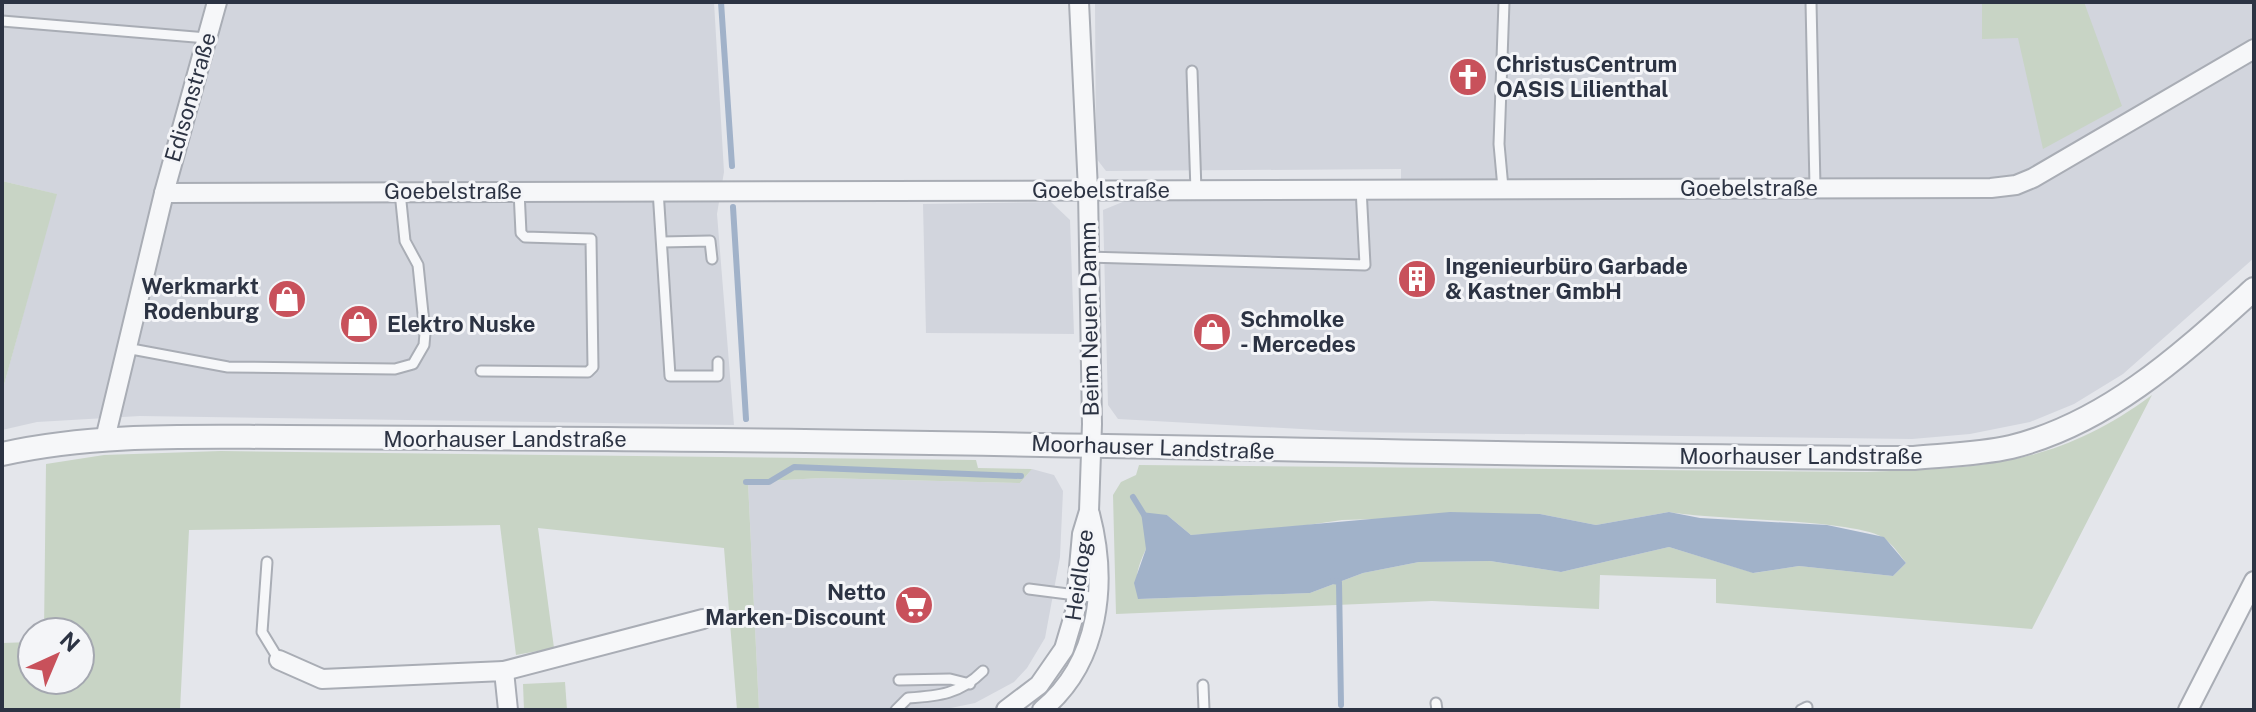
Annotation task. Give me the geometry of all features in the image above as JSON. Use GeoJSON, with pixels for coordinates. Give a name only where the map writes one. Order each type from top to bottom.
{"type":"FeatureCollection","features":[{"type":"Feature","properties":{"kind":"street","name":"Edisonstraße"},"geometry":{"type":"LineString","coordinates":[[164,193],[217,2]]}},
{"type":"Feature","properties":{"kind":"street","name":"Beim Neuen Damm"},"geometry":{"type":"LineString","coordinates":[[1079,2],[1088,190],[1091,445]]}},
{"type":"Feature","properties":{"kind":"street","name":"Goebelstraße"},"geometry":{"type":"LineString","coordinates":[[164,193],[1196,191],[2016,185],[2254,49]]}},
{"type":"Feature","properties":{"kind":"street"},"geometry":{"type":"LineString","coordinates":[[105,439],[164,193]]}},
{"type":"Feature","properties":{"kind":"street","name":"Moorhauser Landstraße"},"geometry":{"type":"LineString","coordinates":[[2,454],[52,443],[105,439],[562,439],[1838,457],[1974,453],[2012,446],[2063,430],[2132,392],[2254,289]]}},
{"type":"Feature","properties":{"kind":"street","name":"Heidloge"},"geometry":{"type":"LineString","coordinates":[[1006,710],[1039,685],[1064,649],[1078,595],[1082,534],[1089,511],[1091,445]]}},
{"type":"Feature","properties":{"kind":"street","name":"Heidloge"},"geometry":{"type":"LineString","coordinates":[[1053,707],[1084,657],[1099,598],[1095,532],[1089,511]]}},
{"type":"Feature","properties":{"kind":"street"},"geometry":{"type":"LineString","coordinates":[[2188,710],[2254,581]]}},
{"type":"Feature","properties":{"kind":"street"},"geometry":{"type":"LineString","coordinates":[[279,660],[322,679],[504,671],[703,619]]}},
{"type":"Feature","properties":{"kind":"street"},"geometry":{"type":"LineString","coordinates":[[504,671],[508,710]]}},
{"type":"Feature","properties":{"kind":"street"},"geometry":{"type":"LineString","coordinates":[[1039,685],[1053,707]]}},
{"type":"Feature","properties":{"kind":"lane"},"geometry":{"type":"LineString","coordinates":[[1503,188],[1499,144],[1504,2]]}},
{"type":"Feature","properties":{"kind":"lane"},"geometry":{"type":"LineString","coordinates":[[1811,2],[1815,187]]}},
{"type":"Feature","properties":{"kind":"lane"},"geometry":{"type":"LineString","coordinates":[[2,21],[207,38]]}},
{"type":"Feature","properties":{"kind":"lane"},"geometry":{"type":"LineString","coordinates":[[1192,71],[1196,191]]}},
{"type":"Feature","properties":{"kind":"lane"},"geometry":{"type":"LineString","coordinates":[[1087,257],[1365,265],[1361,188]]}},
{"type":"Feature","properties":{"kind":"lane"},"geometry":{"type":"LineString","coordinates":[[658,190],[670,376],[718,376],[718,362]]}},
{"type":"Feature","properties":{"kind":"lane"},"geometry":{"type":"LineString","coordinates":[[481,371],[588,372],[593,367],[591,239],[525,237],[521,233],[519,191]]}},
{"type":"Feature","properties":{"kind":"lane"},"geometry":{"type":"LineString","coordinates":[[126,348],[228,367],[395,369],[413,364],[424,345],[425,333],[418,265],[405,241],[400,192]]}},
{"type":"Feature","properties":{"kind":"lane"},"geometry":{"type":"LineString","coordinates":[[662,242],[710,241],[712,259]]}},
{"type":"Feature","properties":{"kind":"lane"},"geometry":{"type":"LineString","coordinates":[[267,562],[262,632],[279,660]]}},
{"type":"Feature","properties":{"kind":"lane"},"geometry":{"type":"LineString","coordinates":[[1029,589],[1099,598]]}},
{"type":"Feature","properties":{"kind":"lane"},"geometry":{"type":"LineString","coordinates":[[896,710],[908,698],[947,695],[970,684],[983,671]]}},
{"type":"Feature","properties":{"kind":"lane"},"geometry":{"type":"LineString","coordinates":[[899,680],[950,679],[970,684]]}},
{"type":"Feature","properties":{"kind":"lane"},"geometry":{"type":"LineString","coordinates":[[1203,685],[1204,710]]}},
{"type":"Feature","properties":{"kind":"shaded area"},"geometry":{"type":"Polygon","coordinates":[[[2,2],[714,2],[724,172],[717,214],[734,425],[140,416],[37,422],[2,430],[2,392],[56,194],[2,181],[2,2]]]}},
{"type":"Feature","properties":{"kind":"shaded area"},"geometry":{"type":"Polygon","coordinates":[[[1095,2],[2254,2],[2254,258],[2123,374],[2074,404],[2030,422],[1970,434],[1912,439],[1355,432],[1118,419],[1108,405],[1103,210],[1130,199],[1401,199],[1401,169],[1106,171],[1096,158],[1095,2]]]}},
{"type":"Feature","properties":{"kind":"shaded area"},"geometry":{"type":"Polygon","coordinates":[[[1051,202],[1070,220],[1074,334],[926,333],[923,204],[1051,202]]]}},
{"type":"Feature","properties":{"kind":"shaded area"},"geometry":{"type":"Polygon","coordinates":[[[1032,469],[1054,475],[1063,491],[1060,557],[1045,638],[1027,668],[1014,682],[975,703],[941,710],[759,710],[748,482],[821,478],[1020,483],[1032,469]]]}},
{"type":"Feature","properties":{"kind":"green space"},"geometry":{"type":"Polygon","coordinates":[[[1982,2],[2084,2],[2122,106],[2043,149],[2018,38],[1982,39],[1982,2]]]}},
{"type":"Feature","properties":{"kind":"green space"},"geometry":{"type":"Polygon","coordinates":[[[2,181],[57,194],[2,392],[2,181]]]}},
{"type":"Feature","properties":{"kind":"green space"},"geometry":{"type":"Polygon","coordinates":[[[2152,395],[2032,629],[1716,603],[1716,579],[1600,575],[1599,609],[1432,601],[1116,614],[1113,495],[1121,482],[1136,475],[1139,465],[1867,472],[1982,465],[2017,459],[2050,450],[2117,419],[2152,395]],[[1669,512],[1596,525],[1540,514],[1342,520],[1267,531],[1191,535],[1167,515],[1143,555],[1137,588],[1139,599],[1310,593],[1363,573],[1419,562],[1490,561],[1561,572],[1669,547],[1754,573],[1799,566],[1893,576],[1906,563],[1888,541],[1870,532],[1817,524],[1669,512]]]}},
{"type":"Feature","properties":{"kind":"green space"},"geometry":{"type":"Polygon","coordinates":[[[221,451],[976,460],[978,468],[1032,469],[1020,483],[822,478],[748,482],[759,710],[737,710],[724,548],[538,528],[554,648],[516,655],[500,525],[189,530],[180,710],[2,710],[2,643],[16,643],[16,696],[96,696],[96,616],[44,616],[46,464],[104,455],[221,451]]]}},
{"type":"Feature","properties":{"kind":"green space"},"geometry":{"type":"Polygon","coordinates":[[[565,682],[567,710],[524,710],[523,684],[565,682]]]}},
{"type":"Feature","properties":{"kind":"water"},"geometry":{"type":"Polygon","coordinates":[[[1141,512],[1167,515],[1191,535],[1450,512],[1540,514],[1596,525],[1669,512],[1700,518],[1827,525],[1884,537],[1906,563],[1893,576],[1799,566],[1753,573],[1669,547],[1561,572],[1490,561],[1419,562],[1363,573],[1310,593],[1138,599],[1134,583],[1146,549],[1141,512]]]}},
{"type":"Feature","properties":{"kind":"waterway"},"geometry":{"type":"LineString","coordinates":[[721,2],[732,166]]}},
{"type":"Feature","properties":{"kind":"waterway"},"geometry":{"type":"LineString","coordinates":[[733,207],[746,419]]}},
{"type":"Feature","properties":{"kind":"waterway"},"geometry":{"type":"LineString","coordinates":[[746,482],[769,482],[794,467],[1021,476]]}},
{"type":"Feature","properties":{"kind":"waterway"},"geometry":{"type":"LineString","coordinates":[[1133,497],[1146,518]]}},
{"type":"Feature","properties":{"kind":"waterway"},"geometry":{"type":"LineString","coordinates":[[1333,581],[1339,582],[1341,705]]}},
{"type":"Feature","properties":{"kind":"place","name":"ChristusCentrum OASIS Lilienthal"},"geometry":{"type":"Point","coordinates":[1468,77]}},
{"type":"Feature","properties":{"kind":"place","name":"Ingenieurbüro Garbade & Kastner GmbH"},"geometry":{"type":"Point","coordinates":[1417,279]}},
{"type":"Feature","properties":{"kind":"place","name":"Werkmarkt Rodenburg"},"geometry":{"type":"Point","coordinates":[287,299]}},
{"type":"Feature","properties":{"kind":"place","name":"Elektro Nuske"},"geometry":{"type":"Point","coordinates":[359,324]}},
{"type":"Feature","properties":{"kind":"place","name":"Schmolke - Mercedes"},"geometry":{"type":"Point","coordinates":[1212,332]}},
{"type":"Feature","properties":{"kind":"place","name":"Netto Marken-Discount"},"geometry":{"type":"Point","coordinates":[914,605]}}]}
